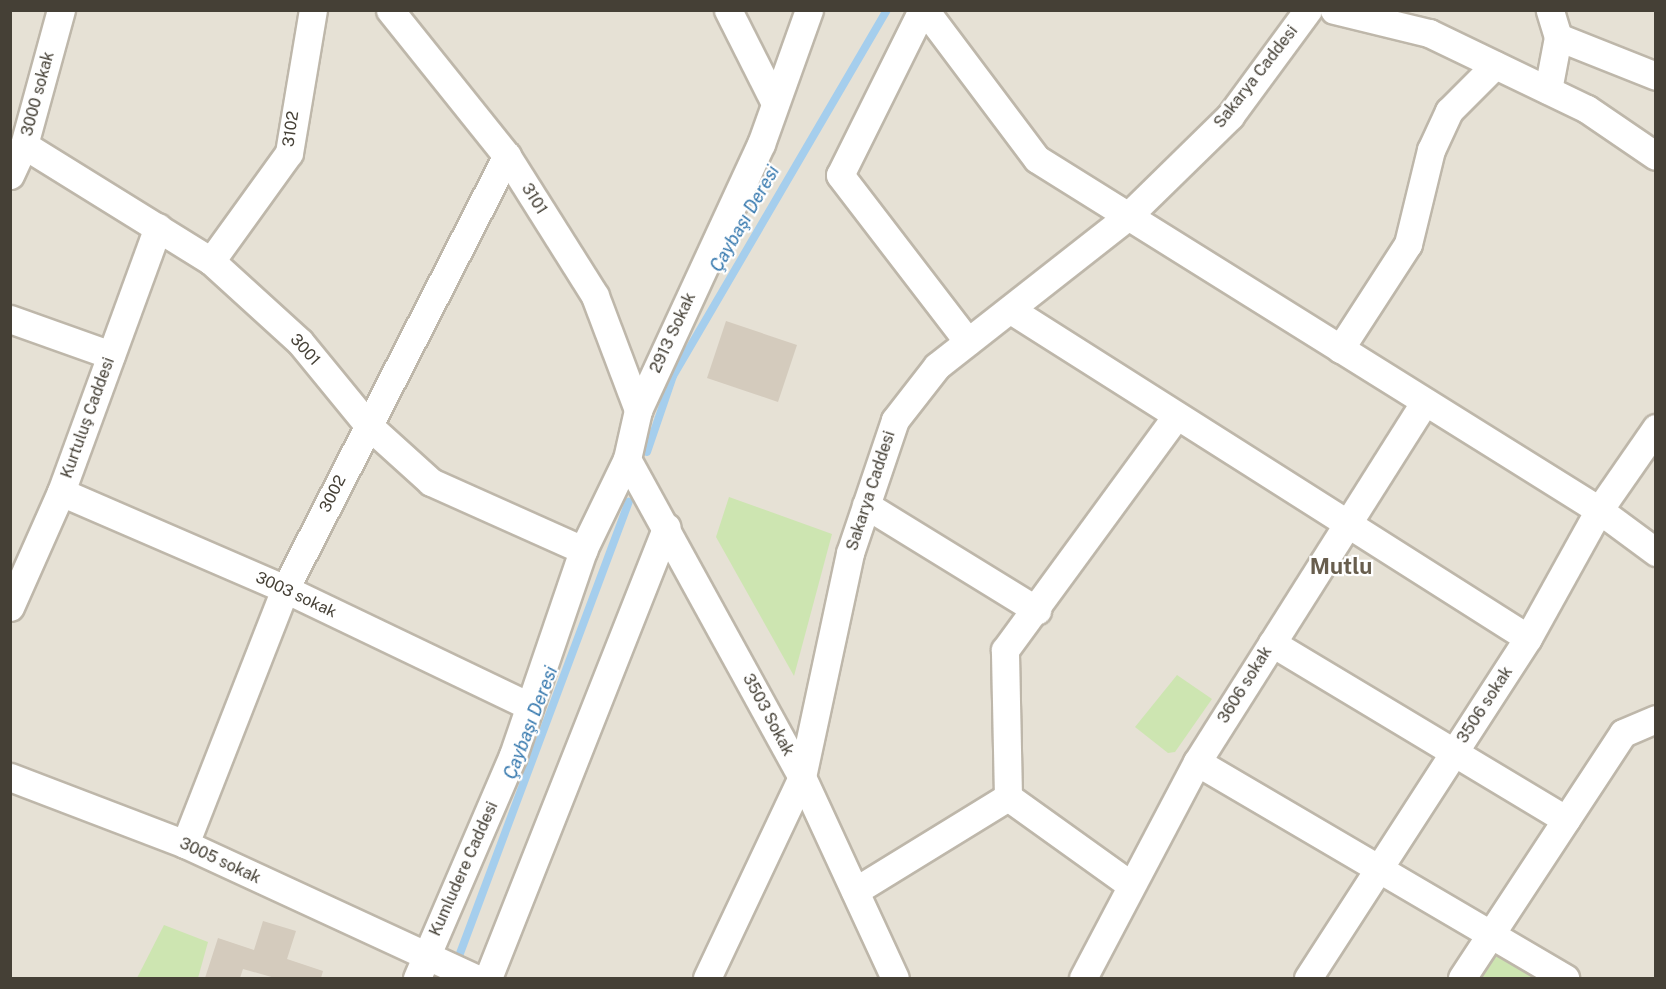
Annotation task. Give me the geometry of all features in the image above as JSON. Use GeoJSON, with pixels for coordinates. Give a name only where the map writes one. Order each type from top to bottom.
{"type":"FeatureCollection","features":[{"type":"Feature","properties":{"kind":"street","name":"3000 sokak"},"geometry":{"type":"LineString","coordinates":[[10,175],[24,145],[61,10]]}},
{"type":"Feature","properties":{"kind":"street","name":"3102"},"geometry":{"type":"LineString","coordinates":[[211,261],[288,153],[313,10]]}},
{"type":"Feature","properties":{"kind":"street","name":"3101"},"geometry":{"type":"LineString","coordinates":[[390,10],[507,156],[595,296],[638,410]]}},
{"type":"Feature","properties":{"kind":"street"},"geometry":{"type":"LineString","coordinates":[[728,10],[773,99]]}},
{"type":"Feature","properties":{"kind":"street","name":"2913 Sokak"},"geometry":{"type":"LineString","coordinates":[[627,459],[638,410],[760,144],[773,99],[809,10]]}},
{"type":"Feature","properties":{"kind":"street"},"geometry":{"type":"LineString","coordinates":[[968,342],[840,175],[924,10],[1037,159],[1599,510],[1656,552]]}},
{"type":"Feature","properties":{"kind":"street","name":"Sakarya Caddesi"},"geometry":{"type":"LineString","coordinates":[[707,978],[802,777],[850,553],[895,420],[937,366],[1128,216],[1230,116],[1308,10]]}},
{"type":"Feature","properties":{"kind":"street"},"geometry":{"type":"LineString","coordinates":[[1334,10],[1429,33],[1587,109],[1656,156]]}},
{"type":"Feature","properties":{"kind":"street"},"geometry":{"type":"LineString","coordinates":[[1548,90],[1558,37],[1550,10]]}},
{"type":"Feature","properties":{"kind":"street"},"geometry":{"type":"LineString","coordinates":[[1558,37],[1656,76]]}},
{"type":"Feature","properties":{"kind":"street"},"geometry":{"type":"LineString","coordinates":[[1340,349],[1408,244],[1431,150],[1449,111],[1495,65]]}},
{"type":"Feature","properties":{"kind":"street","name":"3001"},"geometry":{"type":"LineString","coordinates":[[24,145],[211,261],[300,342],[368,425],[431,482],[583,550]]}},
{"type":"Feature","properties":{"kind":"street","name":"3002"},"geometry":{"type":"LineString","coordinates":[[185,844],[285,589],[507,156]]}},
{"type":"Feature","properties":{"kind":"street","name":"Kurtuluş Caddesi"},"geometry":{"type":"LineString","coordinates":[[10,606],[61,492],[158,227]]}},
{"type":"Feature","properties":{"kind":"street"},"geometry":{"type":"LineString","coordinates":[[1011,310],[1346,525],[1528,638]]}},
{"type":"Feature","properties":{"kind":"street"},"geometry":{"type":"LineString","coordinates":[[10,319],[111,355]]}},
{"type":"Feature","properties":{"kind":"street","name":"3606 sokak"},"geometry":{"type":"LineString","coordinates":[[1083,978],[1128,883],[1197,762],[1425,402]]}},
{"type":"Feature","properties":{"kind":"street"},"geometry":{"type":"LineString","coordinates":[[1008,797],[1005,650],[1037,610],[1176,416]]}},
{"type":"Feature","properties":{"kind":"street","name":"3506 sokak"},"geometry":{"type":"LineString","coordinates":[[1308,978],[1381,870],[1528,638],[1599,510],[1656,428]]}},
{"type":"Feature","properties":{"kind":"street","name":"3503 Sokak"},"geometry":{"type":"LineString","coordinates":[[627,459],[667,527],[802,777],[895,978]]}},
{"type":"Feature","properties":{"kind":"street","name":"Kumludere Caddesi"},"geometry":{"type":"LineString","coordinates":[[421,968],[513,755],[526,705],[583,550],[627,459]]}},
{"type":"Feature","properties":{"kind":"street","name":"3003 sokak"},"geometry":{"type":"LineString","coordinates":[[61,492],[285,589],[526,705]]}},
{"type":"Feature","properties":{"kind":"street"},"geometry":{"type":"LineString","coordinates":[[866,505],[1037,610]]}},
{"type":"Feature","properties":{"kind":"street"},"geometry":{"type":"LineString","coordinates":[[488,978],[667,527]]}},
{"type":"Feature","properties":{"kind":"street"},"geometry":{"type":"LineString","coordinates":[[1272,643],[1566,820]]}},
{"type":"Feature","properties":{"kind":"street"},"geometry":{"type":"LineString","coordinates":[[1462,978],[1623,733],[1656,719]]}},
{"type":"Feature","properties":{"kind":"street"},"geometry":{"type":"LineString","coordinates":[[1197,762],[1565,978]]}},
{"type":"Feature","properties":{"kind":"street","name":"3005 sokak"},"geometry":{"type":"LineString","coordinates":[[10,777],[185,844],[421,968]]}},
{"type":"Feature","properties":{"kind":"street"},"geometry":{"type":"LineString","coordinates":[[1008,797],[1128,883]]}},
{"type":"Feature","properties":{"kind":"street"},"geometry":{"type":"LineString","coordinates":[[855,891],[1008,797]]}},
{"type":"Feature","properties":{"kind":"street"},"geometry":{"type":"LineString","coordinates":[[421,968],[475,978]]}},
{"type":"Feature","properties":{"kind":"shaded area"},"geometry":{"type":"Polygon","coordinates":[[[11,11],[1655,11],[1655,978],[11,978],[11,11]]]}},
{"type":"Feature","properties":{"kind":"green space"},"geometry":{"type":"Polygon","coordinates":[[[729,497],[832,534],[794,676],[716,537],[729,497]]]}},
{"type":"Feature","properties":{"kind":"green space"},"geometry":{"type":"Polygon","coordinates":[[[1177,675],[1212,699],[1175,752],[1168,753],[1135,727],[1177,675]]]}},
{"type":"Feature","properties":{"kind":"green space"},"geometry":{"type":"Polygon","coordinates":[[[164,925],[208,942],[198,978],[137,978],[164,925]]]}},
{"type":"Feature","properties":{"kind":"green space"},"geometry":{"type":"Polygon","coordinates":[[[1514,945],[1568,978],[1482,978],[1486,963],[1514,945]]]}},
{"type":"Feature","properties":{"kind":"building"},"geometry":{"type":"Polygon","coordinates":[[[726,321],[797,345],[778,402],[707,378],[726,321]]]}},
{"type":"Feature","properties":{"kind":"building"},"geometry":{"type":"Polygon","coordinates":[[[263,921],[296,931],[287,959],[323,971],[321,978],[275,978],[243,969],[240,978],[205,978],[218,938],[254,950],[263,921]]]}},
{"type":"Feature","properties":{"kind":"waterway","name":"Çaybaşı Deresi"},"geometry":{"type":"LineString","coordinates":[[647,452],[673,376],[887,10]]}},
{"type":"Feature","properties":{"kind":"waterway","name":"Çaybaşı Deresi"},"geometry":{"type":"LineString","coordinates":[[459,956],[629,502]]}},
{"type":"Feature","properties":{"kind":"district","name":"Mutlu"},"geometry":{"type":"Point","coordinates":[1341,567]}}]}
